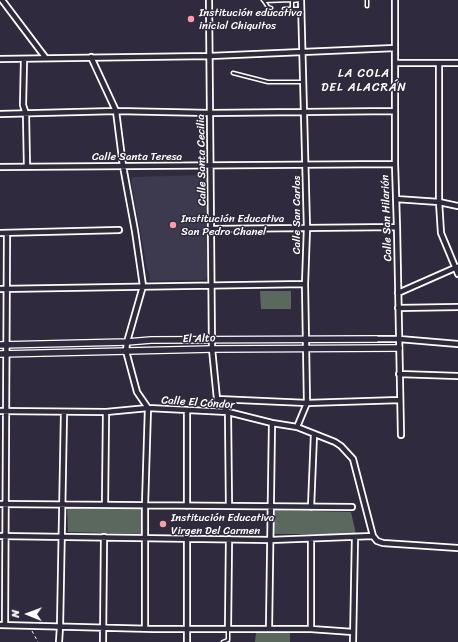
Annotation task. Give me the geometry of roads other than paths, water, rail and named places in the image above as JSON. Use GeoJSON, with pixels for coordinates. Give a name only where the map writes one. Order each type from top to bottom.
{"type":"FeatureCollection","features":[{"type":"Feature","properties":{"kind":"street"},"geometry":{"type":"LineString","coordinates":[[2,0],[45,57]]}},
{"type":"Feature","properties":{"kind":"street","name":"Calle Santa Cecilia"},"geometry":{"type":"LineString","coordinates":[[209,0],[212,349],[217,399]]}},
{"type":"Feature","properties":{"kind":"street","name":"Calle San Carlos"},"geometry":{"type":"LineString","coordinates":[[298,427],[307,403],[305,284],[307,228],[301,0]]}},
{"type":"Feature","properties":{"kind":"street","name":"Calle San Hilarión"},"geometry":{"type":"LineString","coordinates":[[395,0],[395,164],[401,435]]}},
{"type":"Feature","properties":{"kind":"street"},"geometry":{"type":"LineString","coordinates":[[0,59],[45,57],[210,56],[394,48]]}},
{"type":"Feature","properties":{"kind":"street"},"geometry":{"type":"LineString","coordinates":[[91,57],[116,111],[123,166],[143,286],[127,342],[126,351],[137,392],[148,408],[145,505],[145,628]]}},
{"type":"Feature","properties":{"kind":"street"},"geometry":{"type":"LineString","coordinates":[[24,59],[23,105],[26,114],[27,167]]}},
{"type":"Feature","properties":{"kind":"street"},"geometry":{"type":"LineString","coordinates":[[395,63],[458,63]]}},
{"type":"Feature","properties":{"kind":"street"},"geometry":{"type":"LineString","coordinates":[[439,63],[439,202],[441,233],[457,267],[458,274]]}},
{"type":"Feature","properties":{"kind":"street"},"geometry":{"type":"LineString","coordinates":[[0,114],[116,111],[210,113],[395,111]]}},
{"type":"Feature","properties":{"kind":"street","name":"Calle Santa Teresa"},"geometry":{"type":"LineString","coordinates":[[0,167],[395,164]]}},
{"type":"Feature","properties":{"kind":"street"},"geometry":{"type":"LineString","coordinates":[[396,198],[439,202],[458,206]]}},
{"type":"Feature","properties":{"kind":"street"},"geometry":{"type":"LineString","coordinates":[[211,229],[397,227]]}},
{"type":"Feature","properties":{"kind":"street"},"geometry":{"type":"LineString","coordinates":[[0,233],[119,230]]}},
{"type":"Feature","properties":{"kind":"street"},"geometry":{"type":"LineString","coordinates":[[7,233],[6,504],[3,536],[2,625],[154,629],[269,628],[353,632]]}},
{"type":"Feature","properties":{"kind":"street"},"geometry":{"type":"LineString","coordinates":[[398,293],[457,267]]}},
{"type":"Feature","properties":{"kind":"street"},"geometry":{"type":"LineString","coordinates":[[0,289],[305,284]]}},
{"type":"Feature","properties":{"kind":"street"},"geometry":{"type":"LineString","coordinates":[[398,308],[458,307]]}},
{"type":"Feature","properties":{"kind":"street","name":"El Alto"},"geometry":{"type":"LineString","coordinates":[[0,345],[127,342],[150,340],[306,339],[399,339],[458,344]]}},
{"type":"Feature","properties":{"kind":"street","name":"El Alto"},"geometry":{"type":"LineString","coordinates":[[0,354],[212,349],[399,348]]}},
{"type":"Feature","properties":{"kind":"street"},"geometry":{"type":"LineString","coordinates":[[399,374],[458,376]]}},
{"type":"Feature","properties":{"kind":"street"},"geometry":{"type":"LineString","coordinates":[[217,399],[307,403],[400,400]]}},
{"type":"Feature","properties":{"kind":"street"},"geometry":{"type":"LineString","coordinates":[[217,399],[228,412],[229,506]]}},
{"type":"Feature","properties":{"kind":"street","name":"Calle El Cóndor"},"geometry":{"type":"LineString","coordinates":[[0,411],[106,412],[148,408],[228,412],[272,423],[298,427],[335,442],[341,446],[353,459],[373,536]]}},
{"type":"Feature","properties":{"kind":"street"},"geometry":{"type":"LineString","coordinates":[[187,410],[187,506]]}},
{"type":"Feature","properties":{"kind":"street"},"geometry":{"type":"LineString","coordinates":[[59,642],[64,412]]}},
{"type":"Feature","properties":{"kind":"street"},"geometry":{"type":"LineString","coordinates":[[105,505],[106,412]]}},
{"type":"Feature","properties":{"kind":"street"},"geometry":{"type":"LineString","coordinates":[[269,628],[272,423]]}},
{"type":"Feature","properties":{"kind":"street"},"geometry":{"type":"LineString","coordinates":[[312,507],[314,434]]}},
{"type":"Feature","properties":{"kind":"street"},"geometry":{"type":"LineString","coordinates":[[0,504],[352,507]]}},
{"type":"Feature","properties":{"kind":"street"},"geometry":{"type":"LineString","coordinates":[[3,536],[270,540],[373,536],[378,541],[383,543],[458,548]]}},
{"type":"Feature","properties":{"kind":"street"},"geometry":{"type":"LineString","coordinates":[[103,642],[104,537]]}},
{"type":"Feature","properties":{"kind":"street"},"geometry":{"type":"LineString","coordinates":[[353,642],[356,537]]}},
{"type":"Feature","properties":{"kind":"street"},"geometry":{"type":"LineString","coordinates":[[187,538],[187,642]]}},
{"type":"Feature","properties":{"kind":"street"},"geometry":{"type":"LineString","coordinates":[[228,628],[229,539]]}},
{"type":"Feature","properties":{"kind":"street"},"geometry":{"type":"LineString","coordinates":[[311,539],[311,629]]}},
{"type":"Feature","properties":{"kind":"lane"},"geometry":{"type":"LineString","coordinates":[[292,0],[292,9]]}},
{"type":"Feature","properties":{"kind":"lane"},"geometry":{"type":"LineString","coordinates":[[263,1],[301,0]]}},
{"type":"Feature","properties":{"kind":"lane"},"geometry":{"type":"LineString","coordinates":[[367,0],[367,6]]}},
{"type":"Feature","properties":{"kind":"lane"},"geometry":{"type":"LineString","coordinates":[[263,1],[268,7],[272,8]]}},
{"type":"Feature","properties":{"kind":"lane"},"geometry":{"type":"LineString","coordinates":[[284,9],[301,9]]}},
{"type":"Feature","properties":{"kind":"lane"},"geometry":{"type":"LineString","coordinates":[[302,30],[307,31]]}},
{"type":"Feature","properties":{"kind":"lane"},"geometry":{"type":"LineString","coordinates":[[233,73],[268,82],[304,82]]}},
{"type":"Feature","properties":{"kind":"lane"},"geometry":{"type":"LineString","coordinates":[[223,642],[228,640],[228,628]]}},
{"type":"Feature","properties":{"kind":"place","name":"Institución educativa inicial Chiquitos"},"geometry":{"type":"Point","coordinates":[191,19]}},
{"type":"Feature","properties":{"kind":"place","name":"Institución Educativa San Pedro Chanel"},"geometry":{"type":"Point","coordinates":[173,225]}},
{"type":"Feature","properties":{"kind":"place","name":"Institución Educativa Virgen Del Carmen"},"geometry":{"type":"Point","coordinates":[163,524]}},
{"type":"Feature","properties":{"kind":"district","name":"LA COLA DEL ALACRÁN"},"geometry":{"type":"Point","coordinates":[364,81]}}]}
